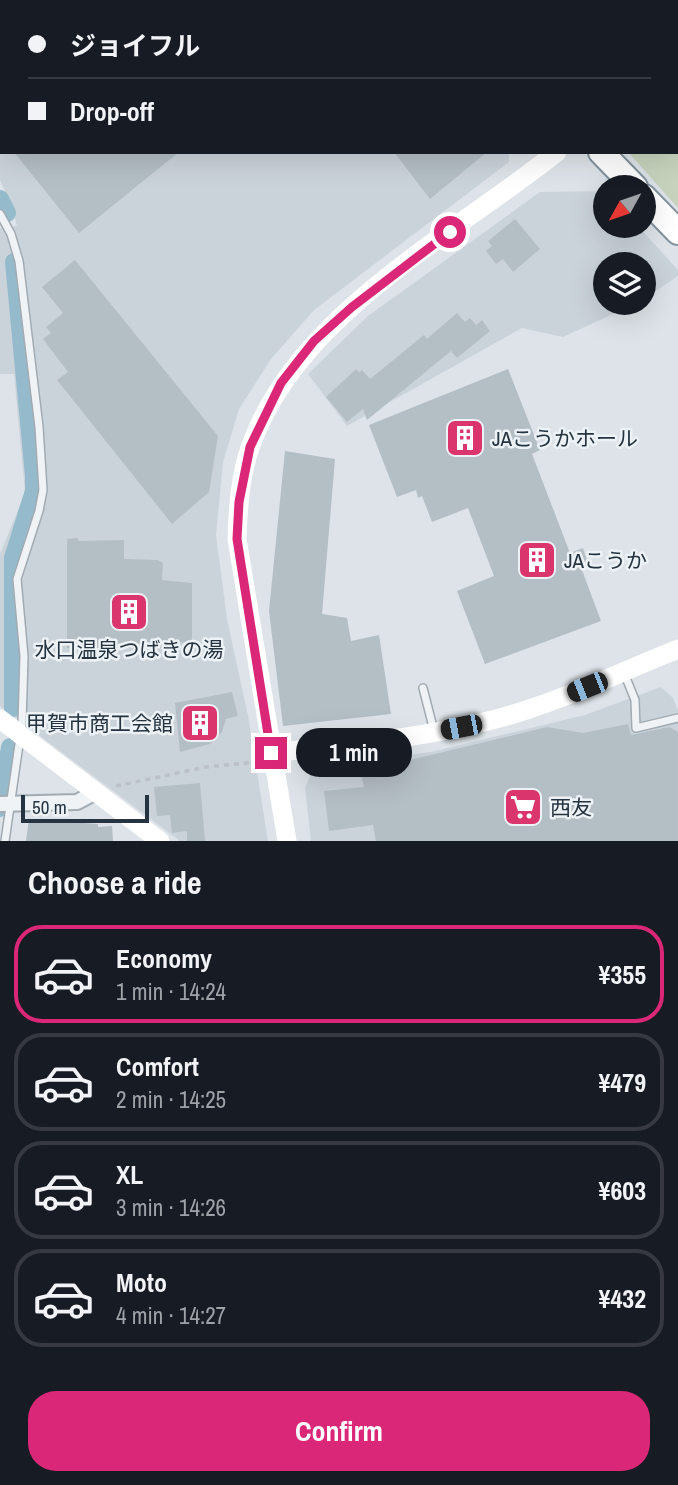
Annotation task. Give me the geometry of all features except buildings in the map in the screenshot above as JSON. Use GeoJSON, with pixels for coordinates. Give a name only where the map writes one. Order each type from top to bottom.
{"type":"FeatureCollection","features":[{"type":"Feature","properties":{"kind":"highway"},"geometry":{"type":"LineString","coordinates":[[603,154],[623,175]]}},
{"type":"Feature","properties":{"kind":"highway"},"geometry":{"type":"LineString","coordinates":[[656,209],[678,232]]}},
{"type":"Feature","properties":{"kind":"street"},"geometry":{"type":"LineString","coordinates":[[287,841],[263,758],[237,539],[244,471],[259,424],[281,383],[314,341],[363,298],[553,154]]}},
{"type":"Feature","properties":{"kind":"street"},"geometry":{"type":"LineString","coordinates":[[263,758],[488,721],[535,707],[678,649]]}},
{"type":"Feature","properties":{"kind":"street"},"geometry":{"type":"LineString","coordinates":[[0,719],[102,790],[160,841]]}},
{"type":"Feature","properties":{"kind":"street"},"geometry":{"type":"LineString","coordinates":[[5,805],[77,802],[102,790]]}},
{"type":"Feature","properties":{"kind":"lane"},"geometry":{"type":"LineString","coordinates":[[0,214],[11,234],[19,261],[39,426],[43,490],[40,511],[17,579],[24,656],[21,734],[5,805],[5,841]]}},
{"type":"Feature","properties":{"kind":"lane"},"geometry":{"type":"LineString","coordinates":[[624,672],[635,700],[636,728],[678,718]]}},
{"type":"Feature","properties":{"kind":"lane"},"geometry":{"type":"LineString","coordinates":[[423,688],[434,732]]}},
{"type":"Feature","properties":{"kind":"path"},"geometry":{"type":"LineString","coordinates":[[102,790],[206,767],[263,758]]}},
{"type":"Feature","properties":{"kind":"shaded area"},"geometry":{"type":"Polygon","coordinates":[[[0,154],[509,154],[509,162],[314,310],[271,359],[239,409],[223,462],[216,535],[227,619],[248,716],[268,841],[180,841],[0,706],[0,554],[25,493],[14,374],[0,374],[0,228],[17,226],[12,206],[0,180],[0,154]]]}},
{"type":"Feature","properties":{"kind":"shaded area"},"geometry":{"type":"Polygon","coordinates":[[[593,191],[593,238],[649,238],[678,270],[678,276],[656,291],[656,252],[593,252],[593,315],[611,315],[563,337],[522,328],[347,426],[308,374],[368,316],[540,192],[593,191]]]}},
{"type":"Feature","properties":{"kind":"shaded area","name":"西友"},"geometry":{"type":"Polygon","coordinates":[[[661,687],[673,698],[678,710],[678,841],[311,841],[305,788],[312,771],[328,765],[431,752],[585,715],[661,687]]]}},
{"type":"Feature","properties":{"kind":"green space"},"geometry":{"type":"Polygon","coordinates":[[[630,154],[678,154],[678,208],[656,183],[656,175],[649,175],[630,154]]]}},
{"type":"Feature","properties":{"kind":"waterway"},"geometry":{"type":"LineString","coordinates":[[0,199],[7,213]]}},
{"type":"Feature","properties":{"kind":"waterway"},"geometry":{"type":"LineString","coordinates":[[13,708],[13,558],[34,491],[14,262]]}},
{"type":"Feature","properties":{"kind":"waterway"},"geometry":{"type":"LineString","coordinates":[[0,808],[10,747]]}},
{"type":"Feature","properties":{"kind":"place","name":"JAこうかホール"},"geometry":{"type":"Point","coordinates":[465,438]}},
{"type":"Feature","properties":{"kind":"place","name":"JAこうか"},"geometry":{"type":"Point","coordinates":[537,560]}},
{"type":"Feature","properties":{"kind":"place","name":"水口温泉つばきの湯"},"geometry":{"type":"Point","coordinates":[129,612]}},
{"type":"Feature","properties":{"kind":"place","name":"甲賀市商工会館"},"geometry":{"type":"Point","coordinates":[200,723]}},
{"type":"Feature","properties":{"kind":"place","name":"西友"},"geometry":{"type":"Point","coordinates":[523,807]}},
{"type":"Feature","properties":{"kind":"route"},"geometry":{"type":"LineString","coordinates":[[271,753],[237,539],[239,502],[250,447],[281,383],[314,341],[352,307],[450,232]]}}]}
